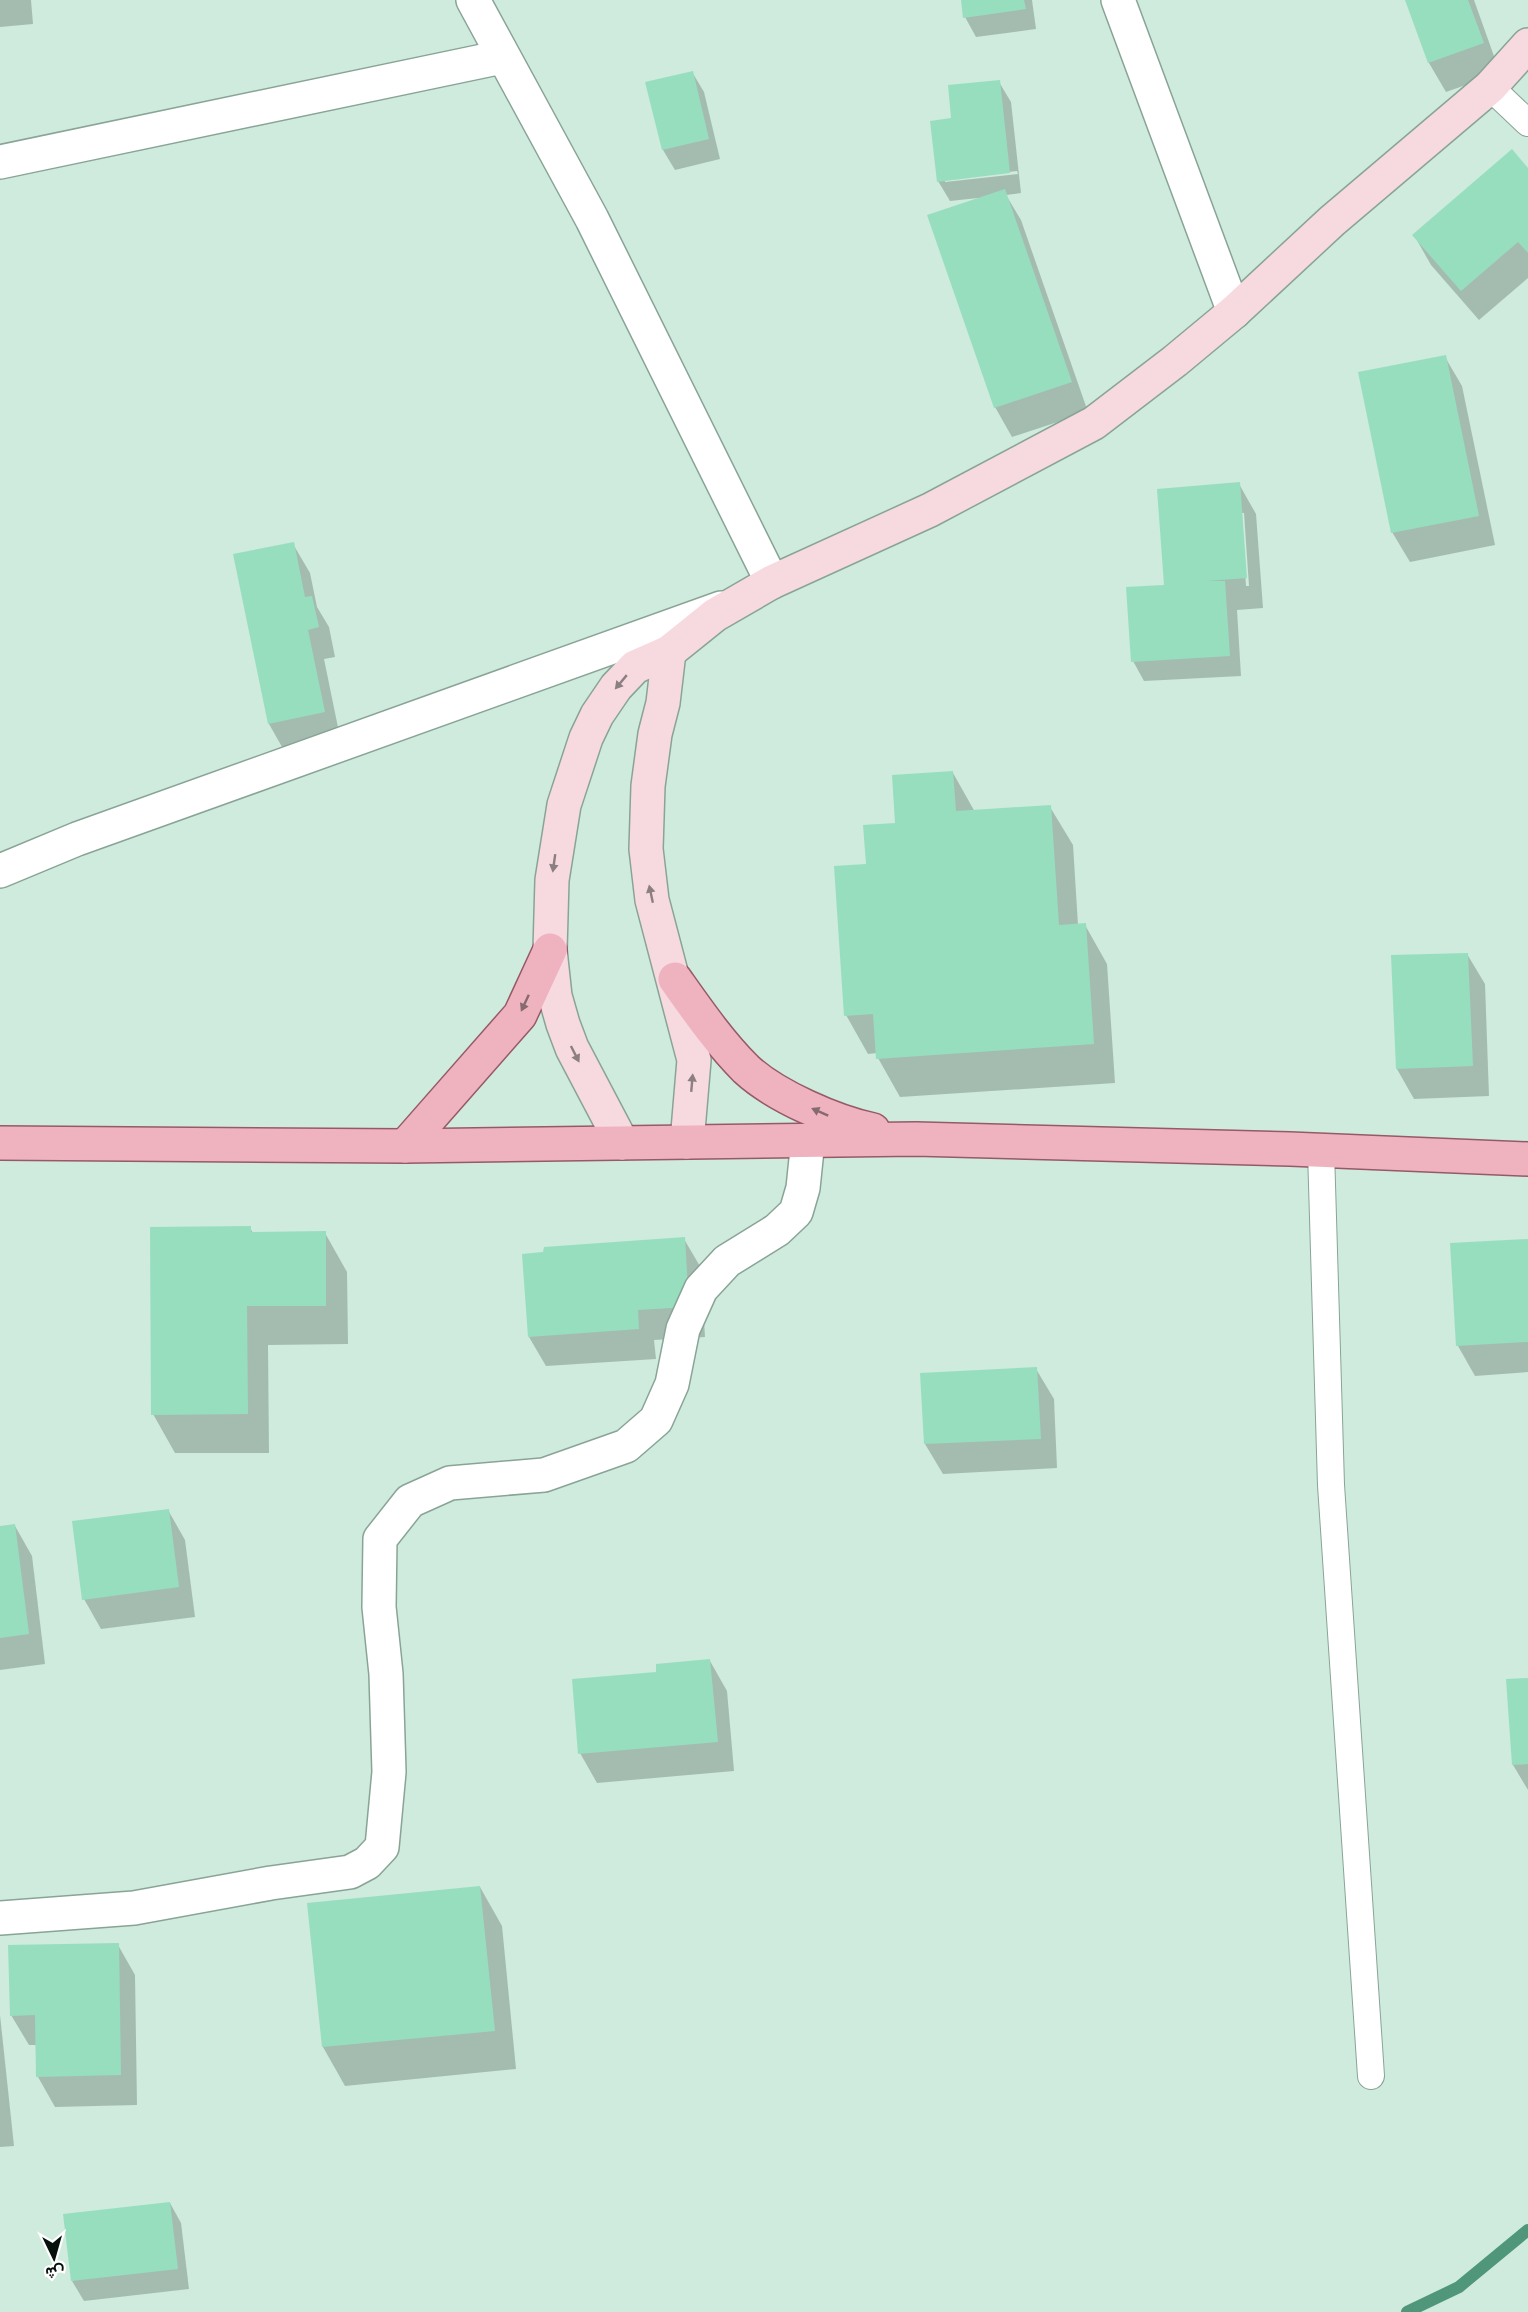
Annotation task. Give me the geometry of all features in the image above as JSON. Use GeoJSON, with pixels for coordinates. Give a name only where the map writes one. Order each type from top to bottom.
{"type":"FeatureCollection","features":[{"type":"Feature","properties":{"kind":"main road"},"geometry":{"type":"LineString","coordinates":[[622,1143],[572,1048],[563,1024],[555,996],[550,950],[552,880],[564,805],[586,738],[597,715],[625,677],[635,667],[669,652],[715,615],[772,582],[930,510],[1094,423],[1234,312],[1332,221],[1490,87],[1528,45]]}},
{"type":"Feature","properties":{"kind":"main road"},"geometry":{"type":"LineString","coordinates":[[669,652],[663,703],[655,734],[648,786],[645,832],[647,870],[652,900],[675,979],[694,1060],[687,1142]]}},
{"type":"Feature","properties":{"kind":"main road"},"geometry":{"type":"LineString","coordinates":[[405,1146],[520,1015],[550,950]]}},
{"type":"Feature","properties":{"kind":"main road"},"geometry":{"type":"LineString","coordinates":[[675,979],[734,1056],[762,1081],[796,1101],[850,1125],[916,1139]]}},
{"type":"Feature","properties":{"kind":"main road"},"geometry":{"type":"LineString","coordinates":[[0,1143],[405,1146],[916,1139],[1528,1159]]}},
{"type":"Feature","properties":{"kind":"street"},"geometry":{"type":"LineString","coordinates":[[472,0],[592,219],[772,582]]}},
{"type":"Feature","properties":{"kind":"street"},"geometry":{"type":"LineString","coordinates":[[1118,0],[1234,312]]}},
{"type":"Feature","properties":{"kind":"street"},"geometry":{"type":"LineString","coordinates":[[0,162],[502,57]]}},
{"type":"Feature","properties":{"kind":"street"},"geometry":{"type":"LineString","coordinates":[[0,871],[99,831],[736,603]]}},
{"type":"Feature","properties":{"kind":"street"},"geometry":{"type":"LineString","coordinates":[[0,1918],[134,1908],[350,1872],[368,1863],[382,1847],[389,1772],[386,1674],[379,1607],[380,1539],[410,1501],[450,1483],[544,1475],[626,1446],[656,1420],[672,1384],[683,1329],[701,1289],[727,1261],[777,1230],[796,1212],[803,1188],[808,1140]]}},
{"type":"Feature","properties":{"kind":"lane"},"geometry":{"type":"LineString","coordinates":[[1490,87],[1528,123]]}},
{"type":"Feature","properties":{"kind":"lane"},"geometry":{"type":"LineString","coordinates":[[1321,1151],[1331,1485],[1371,2076]]}},
{"type":"Feature","properties":{"kind":"building"},"geometry":{"type":"Polygon","coordinates":[[[961,0],[1024,0],[1026,9],[963,18],[961,0]]]}},
{"type":"Feature","properties":{"kind":"building"},"geometry":{"type":"Polygon","coordinates":[[[1405,0],[1468,0],[1484,43],[1428,63],[1405,0]]]}},
{"type":"Feature","properties":{"kind":"building"},"geometry":{"type":"Polygon","coordinates":[[[693,71],[709,139],[662,150],[645,82],[693,71]]]}},
{"type":"Feature","properties":{"kind":"building"},"geometry":{"type":"Polygon","coordinates":[[[1000,80],[1010,173],[937,182],[930,121],[951,118],[948,85],[1000,80]]]}},
{"type":"Feature","properties":{"kind":"building"},"geometry":{"type":"Polygon","coordinates":[[[1512,149],[1528,168],[1528,253],[1518,242],[1461,291],[1412,235],[1512,149]]]}},
{"type":"Feature","properties":{"kind":"building"},"geometry":{"type":"Polygon","coordinates":[[[1005,189],[1072,382],[994,408],[927,215],[1005,189]]]}},
{"type":"Feature","properties":{"kind":"building"},"geometry":{"type":"Polygon","coordinates":[[[1446,355],[1479,516],[1391,533],[1358,372],[1446,355]]]}},
{"type":"Feature","properties":{"kind":"building"},"geometry":{"type":"Polygon","coordinates":[[[1240,482],[1247,578],[1207,581],[1225,581],[1230,656],[1131,662],[1126,587],[1164,585],[1157,489],[1240,482]]]}},
{"type":"Feature","properties":{"kind":"building"},"geometry":{"type":"Polygon","coordinates":[[[294,542],[305,597],[312,596],[319,627],[308,630],[325,712],[268,724],[233,554],[294,542]]]}},
{"type":"Feature","properties":{"kind":"building"},"geometry":{"type":"Polygon","coordinates":[[[953,771],[956,811],[1051,805],[1059,925],[1086,923],[1094,1044],[876,1059],[873,1014],[844,1016],[834,866],[866,864],[863,825],[895,823],[892,775],[953,771]]]}},
{"type":"Feature","properties":{"kind":"building"},"geometry":{"type":"Polygon","coordinates":[[[1468,953],[1473,1066],[1396,1069],[1391,955],[1468,953]]]}},
{"type":"Feature","properties":{"kind":"building"},"geometry":{"type":"Polygon","coordinates":[[[251,1226],[251,1232],[326,1231],[326,1306],[247,1306],[248,1414],[151,1415],[150,1227],[251,1226]]]}},
{"type":"Feature","properties":{"kind":"building"},"geometry":{"type":"Polygon","coordinates":[[[685,1237],[689,1307],[638,1310],[639,1329],[528,1337],[522,1254],[543,1252],[544,1247],[685,1237]]]}},
{"type":"Feature","properties":{"kind":"building"},"geometry":{"type":"Polygon","coordinates":[[[1528,1239],[1528,1342],[1456,1346],[1450,1243],[1528,1239]]]}},
{"type":"Feature","properties":{"kind":"building"},"geometry":{"type":"Polygon","coordinates":[[[1037,1367],[1041,1439],[924,1444],[920,1373],[1037,1367]]]}},
{"type":"Feature","properties":{"kind":"building"},"geometry":{"type":"Polygon","coordinates":[[[169,1509],[179,1587],[82,1600],[72,1521],[169,1509]]]}},
{"type":"Feature","properties":{"kind":"building"},"geometry":{"type":"Polygon","coordinates":[[[15,1524],[29,1634],[0,1638],[0,1526],[15,1524]]]}},
{"type":"Feature","properties":{"kind":"building"},"geometry":{"type":"Polygon","coordinates":[[[710,1659],[718,1742],[578,1754],[572,1679],[656,1672],[656,1664],[710,1659]]]}},
{"type":"Feature","properties":{"kind":"building"},"geometry":{"type":"Polygon","coordinates":[[[1528,1678],[1528,1764],[1512,1765],[1506,1679],[1528,1678]]]}},
{"type":"Feature","properties":{"kind":"building"},"geometry":{"type":"Polygon","coordinates":[[[480,1886],[495,2031],[322,2047],[307,1903],[480,1886]]]}},
{"type":"Feature","properties":{"kind":"building"},"geometry":{"type":"Polygon","coordinates":[[[119,1943],[121,2075],[36,2077],[35,2015],[10,2016],[8,1945],[119,1943]]]}},
{"type":"Feature","properties":{"kind":"building"},"geometry":{"type":"Polygon","coordinates":[[[170,2202],[178,2269],[71,2281],[63,2214],[170,2202]]]}},
{"type":"Feature","properties":{"kind":"waterway"},"geometry":{"type":"LineString","coordinates":[[1407,2312],[1459,2287],[1528,2230]]}}]}
